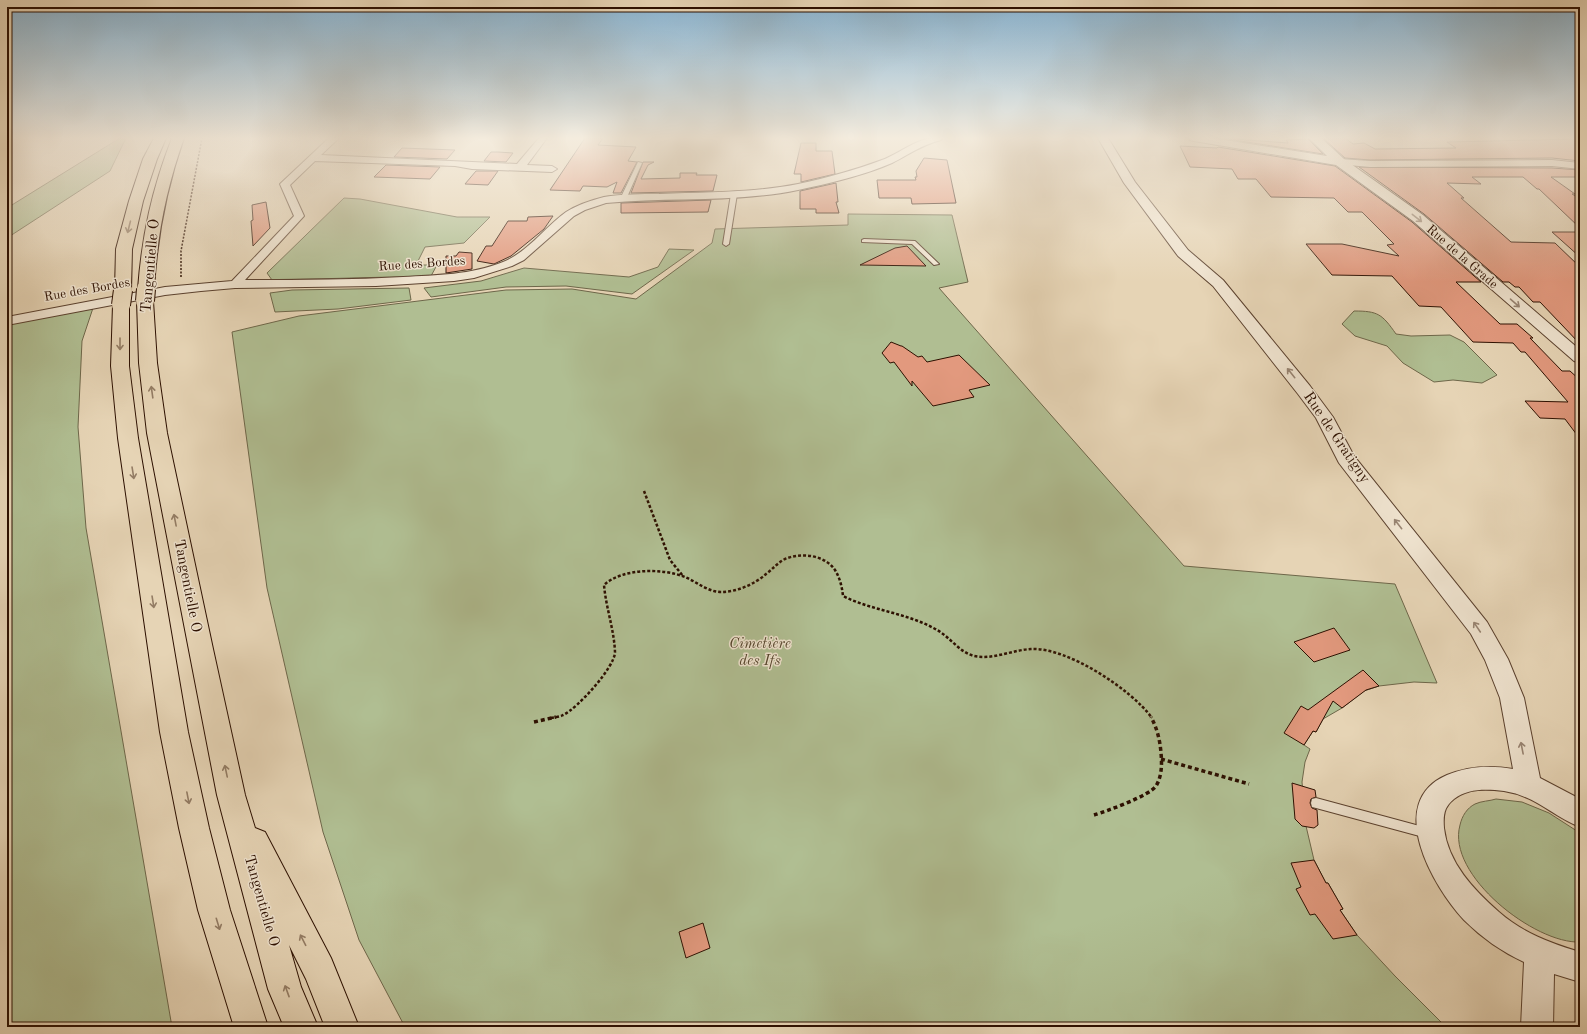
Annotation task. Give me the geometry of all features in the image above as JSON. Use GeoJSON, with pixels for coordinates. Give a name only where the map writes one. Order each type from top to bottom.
{"type":"FeatureCollection","features":[{"type":"Feature","properties":{"kind":"main road","name":"Tangentielle O"},"geometry":{"type":"LineString","coordinates":[[141,186],[124,249],[120,366],[128,438],[173,725],[194,828],[214,910],[250,1026]]}},
{"type":"Feature","properties":{"kind":"main road","name":"Tangentielle O"},"geometry":{"type":"LineString","coordinates":[[161,186],[157,201],[150,243],[146,295],[148,363],[158,434],[200,649],[231,795],[286,989],[301,1027]]}},
{"type":"Feature","properties":{"kind":"main road"},"geometry":{"type":"LineString","coordinates":[[231,795],[318,970],[342,1027]]}},
{"type":"Feature","properties":{"kind":"street"},"geometry":{"type":"LineString","coordinates":[[235,284],[300,216],[286,186]]}},
{"type":"Feature","properties":{"kind":"street","name":"Rue des Bordes"},"geometry":{"type":"LineString","coordinates":[[7,320],[181,290],[235,284],[376,282],[454,278],[502,266],[520,258],[570,214],[580,208],[605,200],[734,194],[770,191],[800,186]]}},
{"type":"Feature","properties":{"kind":"street","name":"Rue de Gratigny"},"geometry":{"type":"LineString","coordinates":[[1132,186],[1183,253],[1218,283],[1299,384],[1324,417],[1346,459],[1479,628],[1496,659],[1512,698],[1529,786]]}},
{"type":"Feature","properties":{"kind":"street","name":"Rue de la Grade"},"geometry":{"type":"LineString","coordinates":[[1374,186],[1418,218],[1527,314],[1580,358]]}},
{"type":"Feature","properties":{"kind":"street"},"geometry":{"type":"LineString","coordinates":[[1580,814],[1559,800],[1529,786],[1496,778],[1467,779],[1445,789],[1432,807],[1430,834],[1436,857],[1452,884],[1476,911],[1505,935],[1539,954],[1580,967]]}},
{"type":"Feature","properties":{"kind":"street"},"geometry":{"type":"LineString","coordinates":[[1538,1027],[1539,954]]}},
{"type":"Feature","properties":{"kind":"lane"},"geometry":{"type":"LineString","coordinates":[[626,198],[625,195],[629,186]]}},
{"type":"Feature","properties":{"kind":"lane"},"geometry":{"type":"LineString","coordinates":[[726,244],[734,194]]}},
{"type":"Feature","properties":{"kind":"lane"},"geometry":{"type":"LineString","coordinates":[[864,241],[913,242],[936,264]]}},
{"type":"Feature","properties":{"kind":"lane"},"geometry":{"type":"LineString","coordinates":[[1316,803],[1430,834]]}},
{"type":"Feature","properties":{"kind":"path"},"geometry":{"type":"LineString","coordinates":[[181,290],[181,251],[193,186]]}},
{"type":"Feature","properties":{"kind":"path"},"geometry":{"type":"LineString","coordinates":[[644,491],[670,560],[684,576],[700,586],[721,592],[742,588],[764,576],[780,562],[796,556],[811,556],[825,561],[837,571],[844,596],[855,603],[909,618],[938,630],[973,656],[988,657],[1028,649],[1043,650],[1056,653],[1079,662],[1103,676],[1135,700],[1148,712],[1155,725],[1159,738],[1161,759],[1160,774],[1154,788],[1132,801],[1094,815]]}},
{"type":"Feature","properties":{"kind":"path"},"geometry":{"type":"LineString","coordinates":[[534,722],[564,714],[592,691],[604,675],[616,654],[604,584],[615,576],[632,572],[666,572],[684,576]]}},
{"type":"Feature","properties":{"kind":"path"},"geometry":{"type":"LineString","coordinates":[[1161,759],[1249,784]]}},
{"type":"Feature","properties":{"kind":"green space"},"geometry":{"type":"Polygon","coordinates":[[[42,186],[87,186],[7,238],[7,208],[42,186]]]}},
{"type":"Feature","properties":{"kind":"green space"},"geometry":{"type":"Polygon","coordinates":[[[344,198],[360,199],[457,217],[490,217],[464,243],[425,247],[416,265],[437,265],[431,276],[272,280],[267,273],[344,198]]]}},
{"type":"Feature","properties":{"kind":"green space","name":"Cimetière des Ifs"},"geometry":{"type":"Polygon","coordinates":[[[848,214],[952,215],[968,282],[939,288],[1184,566],[1395,584],[1437,683],[1414,682],[1379,686],[1364,691],[1342,708],[1323,719],[1316,732],[1313,731],[1304,745],[1310,749],[1305,762],[1302,782],[1306,826],[1314,860],[1326,883],[1328,883],[1343,909],[1340,910],[1357,935],[1446,1027],[405,1027],[359,940],[323,832],[267,588],[232,332],[299,316],[506,290],[572,289],[636,299],[712,243],[715,229],[848,225],[848,214]]]}},
{"type":"Feature","properties":{"kind":"green space"},"geometry":{"type":"Polygon","coordinates":[[[669,249],[694,250],[632,294],[566,286],[506,287],[431,297],[424,288],[481,281],[524,268],[629,277],[658,267],[669,249]]]}},
{"type":"Feature","properties":{"kind":"green space"},"geometry":{"type":"Polygon","coordinates":[[[409,288],[411,300],[338,309],[275,312],[270,293],[292,290],[409,288]]]}},
{"type":"Feature","properties":{"kind":"green space"},"geometry":{"type":"Polygon","coordinates":[[[93,308],[82,341],[78,427],[86,528],[172,1027],[7,1027],[7,324],[93,308]]]}},
{"type":"Feature","properties":{"kind":"green space"},"geometry":{"type":"Polygon","coordinates":[[[1354,311],[1369,312],[1379,315],[1387,322],[1396,334],[1411,336],[1450,335],[1464,342],[1497,375],[1482,383],[1453,380],[1434,382],[1403,363],[1387,346],[1355,336],[1342,324],[1354,311]]]}},
{"type":"Feature","properties":{"kind":"green space"},"geometry":{"type":"Polygon","coordinates":[[[1496,799],[1522,802],[1549,813],[1580,833],[1580,942],[1561,940],[1540,932],[1519,919],[1498,903],[1480,885],[1467,865],[1459,844],[1462,818],[1467,810],[1475,804],[1496,799]]]}},
{"type":"Feature","properties":{"kind":"building"},"geometry":{"type":"Polygon","coordinates":[[[553,186],[583,186],[580,191],[550,190],[553,186]]]}},
{"type":"Feature","properties":{"kind":"building"},"geometry":{"type":"Polygon","coordinates":[[[615,186],[624,186],[621,193],[613,193],[615,186]]]}},
{"type":"Feature","properties":{"kind":"building"},"geometry":{"type":"Polygon","coordinates":[[[634,186],[714,186],[713,191],[631,193],[634,186]]]}},
{"type":"Feature","properties":{"kind":"building"},"geometry":{"type":"Polygon","coordinates":[[[821,186],[836,186],[838,202],[836,202],[839,213],[816,213],[816,209],[800,209],[800,191],[821,186]]]}},
{"type":"Feature","properties":{"kind":"building"},"geometry":{"type":"Polygon","coordinates":[[[878,186],[952,186],[956,203],[912,204],[911,198],[879,198],[878,186]]]}},
{"type":"Feature","properties":{"kind":"building"},"geometry":{"type":"Polygon","coordinates":[[[1262,186],[1363,186],[1412,222],[1481,282],[1456,282],[1500,324],[1517,324],[1533,338],[1530,338],[1562,371],[1570,371],[1580,380],[1580,439],[1565,419],[1540,418],[1525,401],[1568,402],[1525,352],[1521,352],[1513,343],[1473,342],[1441,307],[1419,306],[1392,276],[1332,275],[1306,244],[1342,244],[1399,256],[1387,245],[1394,244],[1362,212],[1348,212],[1334,198],[1271,197],[1262,186]]]}},
{"type":"Feature","properties":{"kind":"building"},"geometry":{"type":"Polygon","coordinates":[[[1386,186],[1451,186],[1464,198],[1461,198],[1511,242],[1555,243],[1580,267],[1580,344],[1540,302],[1533,302],[1519,287],[1515,287],[1509,282],[1503,282],[1424,214],[1386,186]]]}},
{"type":"Feature","properties":{"kind":"building"},"geometry":{"type":"Polygon","coordinates":[[[1534,186],[1564,186],[1575,194],[1572,194],[1580,199],[1580,228],[1539,189],[1534,186]]]}},
{"type":"Feature","properties":{"kind":"building"},"geometry":{"type":"Polygon","coordinates":[[[711,200],[708,212],[621,213],[621,203],[711,200]]]}},
{"type":"Feature","properties":{"kind":"building"},"geometry":{"type":"Polygon","coordinates":[[[266,202],[270,228],[253,246],[251,221],[253,220],[252,205],[266,202]]]}},
{"type":"Feature","properties":{"kind":"building"},"geometry":{"type":"Polygon","coordinates":[[[553,216],[544,229],[511,256],[494,264],[477,261],[486,246],[492,246],[508,221],[527,221],[528,217],[553,216]]]}},
{"type":"Feature","properties":{"kind":"building"},"geometry":{"type":"Polygon","coordinates":[[[1552,232],[1580,232],[1580,257],[1552,232]]]}},
{"type":"Feature","properties":{"kind":"building"},"geometry":{"type":"Polygon","coordinates":[[[907,246],[926,266],[860,265],[895,248],[907,246]]]}},
{"type":"Feature","properties":{"kind":"building"},"geometry":{"type":"Polygon","coordinates":[[[459,252],[472,253],[472,269],[446,273],[446,256],[456,256],[459,252]]]}},
{"type":"Feature","properties":{"kind":"building"},"geometry":{"type":"Polygon","coordinates":[[[891,342],[902,346],[918,357],[922,356],[927,362],[959,355],[990,385],[969,390],[974,397],[933,406],[912,381],[912,386],[894,362],[890,363],[882,353],[891,342]]]}},
{"type":"Feature","properties":{"kind":"building"},"geometry":{"type":"Polygon","coordinates":[[[1334,628],[1350,650],[1314,662],[1294,642],[1334,628]]]}},
{"type":"Feature","properties":{"kind":"building"},"geometry":{"type":"Polygon","coordinates":[[[1363,670],[1379,686],[1366,690],[1342,708],[1333,701],[1316,732],[1313,731],[1304,745],[1284,733],[1301,706],[1308,710],[1363,670]]]}},
{"type":"Feature","properties":{"kind":"building"},"geometry":{"type":"Polygon","coordinates":[[[1292,783],[1315,790],[1316,797],[1311,799],[1310,803],[1312,808],[1317,810],[1318,825],[1314,828],[1302,826],[1295,819],[1292,783]]]}},
{"type":"Feature","properties":{"kind":"building"},"geometry":{"type":"Polygon","coordinates":[[[1314,860],[1326,883],[1328,883],[1343,909],[1340,910],[1357,935],[1333,939],[1315,914],[1310,915],[1296,889],[1301,887],[1291,863],[1314,860]]]}},
{"type":"Feature","properties":{"kind":"building"},"geometry":{"type":"Polygon","coordinates":[[[703,923],[710,948],[686,958],[679,932],[703,923]]]}}]}
